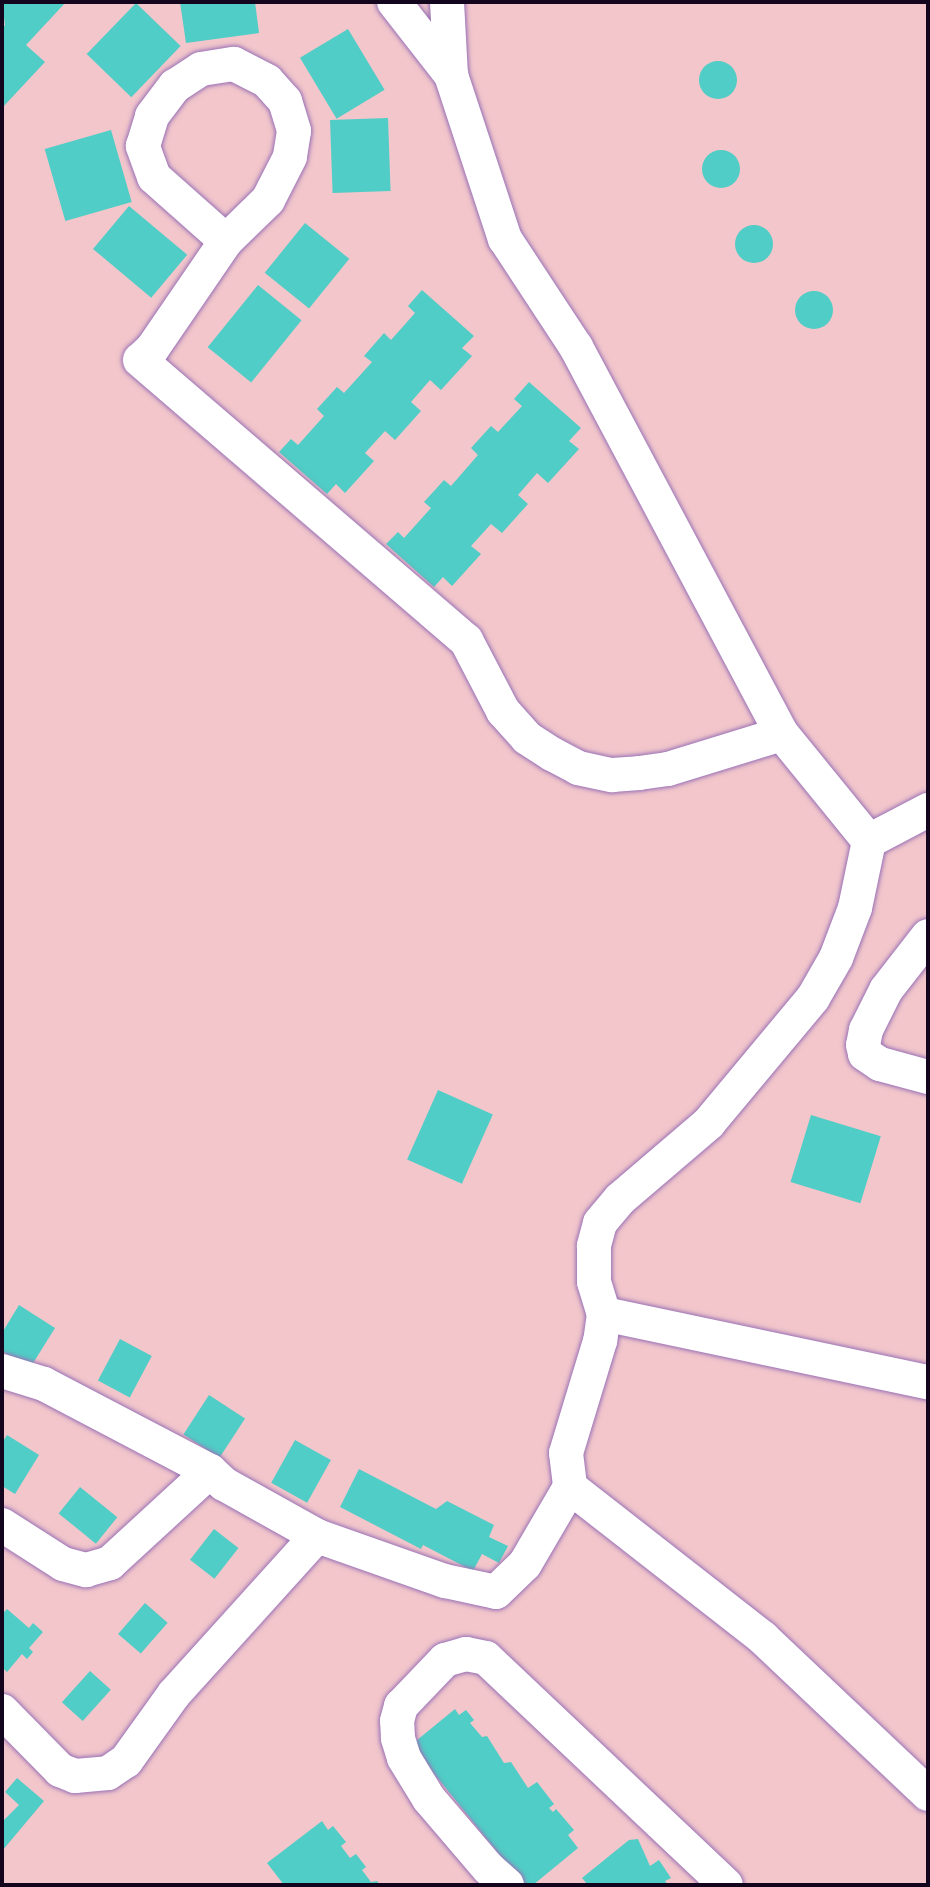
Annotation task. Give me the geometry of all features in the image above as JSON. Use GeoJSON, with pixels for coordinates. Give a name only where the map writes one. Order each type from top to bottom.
{"type":"FeatureCollection","features":[{"type":"Feature","properties":{"kind":"street"},"geometry":{"type":"LineString","coordinates":[[394,2],[451,75]]}},
{"type":"Feature","properties":{"kind":"street"},"geometry":{"type":"LineString","coordinates":[[447,2],[451,75],[505,239],[576,347],[782,734],[869,841]]}},
{"type":"Feature","properties":{"kind":"street"},"geometry":{"type":"LineString","coordinates":[[226,241],[154,177],[143,146],[152,116],[175,86],[201,69],[234,64],[267,81],[285,101],[294,131],[290,157],[268,200],[226,241],[152,349],[140,360],[466,640],[503,711],[527,738],[578,768],[612,775],[668,769],[782,734]]}},
{"type":"Feature","properties":{"kind":"street"},"geometry":{"type":"LineString","coordinates":[[869,841],[928,810]]}},
{"type":"Feature","properties":{"kind":"street"},"geometry":{"type":"LineString","coordinates":[[2,1371],[44,1384],[210,1471],[224,1484],[317,1536],[445,1581],[496,1592],[525,1564],[570,1487],[566,1453],[600,1341],[604,1314],[594,1282],[594,1246],[600,1223],[620,1199],[709,1123],[813,998],[836,958],[855,908],[869,841]]}},
{"type":"Feature","properties":{"kind":"street"},"geometry":{"type":"LineString","coordinates":[[928,936],[886,990],[866,1030],[863,1045],[865,1054],[880,1064],[928,1077]]}},
{"type":"Feature","properties":{"kind":"street"},"geometry":{"type":"LineString","coordinates":[[604,1314],[928,1382]]}},
{"type":"Feature","properties":{"kind":"street"},"geometry":{"type":"LineString","coordinates":[[2,1525],[63,1564],[86,1570],[110,1563],[210,1471]]}},
{"type":"Feature","properties":{"kind":"street"},"geometry":{"type":"LineString","coordinates":[[570,1487],[763,1638],[928,1794]]}},
{"type":"Feature","properties":{"kind":"street"},"geometry":{"type":"LineString","coordinates":[[2,1711],[60,1770],[75,1776],[108,1773],[126,1761],[174,1694],[317,1536]]}},
{"type":"Feature","properties":{"kind":"street"},"geometry":{"type":"LineString","coordinates":[[507,1885],[488,1868],[429,1799],[404,1758],[398,1738],[397,1721],[401,1706],[445,1660],[466,1654],[486,1658],[726,1885]]}},
{"type":"Feature","properties":{"kind":"shaded area"},"geometry":{"type":"Polygon","coordinates":[[[2,2],[928,2],[928,1885],[2,1885],[2,2]]]}},
{"type":"Feature","properties":{"kind":"building"},"geometry":{"type":"Polygon","coordinates":[[[2,2],[66,2],[26,45],[45,62],[2,108],[2,28],[5,25],[2,2]]]}},
{"type":"Feature","properties":{"kind":"building"},"geometry":{"type":"Polygon","coordinates":[[[180,2],[255,2],[259,33],[186,43],[180,2]]]}},
{"type":"Feature","properties":{"kind":"building"},"geometry":{"type":"Polygon","coordinates":[[[136,3],[181,46],[131,97],[87,54],[136,3]]]}},
{"type":"Feature","properties":{"kind":"building"},"geometry":{"type":"Polygon","coordinates":[[[348,29],[385,90],[337,119],[300,58],[348,29]]]}},
{"type":"Feature","properties":{"kind":"building"},"geometry":{"type":"Polygon","coordinates":[[[718,61],[731,67],[737,80],[731,93],[718,99],[705,93],[699,80],[705,67],[718,61]]]}},
{"type":"Feature","properties":{"kind":"building"},"geometry":{"type":"Polygon","coordinates":[[[388,118],[391,191],[333,193],[330,120],[388,118]]]}},
{"type":"Feature","properties":{"kind":"building"},"geometry":{"type":"Polygon","coordinates":[[[111,130],[132,202],[65,221],[45,149],[111,130]]]}},
{"type":"Feature","properties":{"kind":"building"},"geometry":{"type":"Polygon","coordinates":[[[721,150],[734,156],[740,169],[734,182],[721,188],[708,182],[702,169],[708,156],[721,150]]]}},
{"type":"Feature","properties":{"kind":"building"},"geometry":{"type":"Polygon","coordinates":[[[129,206],[187,255],[151,298],[93,249],[129,206]]]}},
{"type":"Feature","properties":{"kind":"building"},"geometry":{"type":"Polygon","coordinates":[[[305,223],[349,259],[309,309],[265,273],[305,223]]]}},
{"type":"Feature","properties":{"kind":"building"},"geometry":{"type":"Polygon","coordinates":[[[754,225],[767,231],[773,244],[767,257],[754,263],[741,257],[735,244],[741,231],[754,225]]]}},
{"type":"Feature","properties":{"kind":"building"},"geometry":{"type":"Polygon","coordinates":[[[258,285],[302,320],[251,382],[208,347],[258,285]]]}},
{"type":"Feature","properties":{"kind":"building"},"geometry":{"type":"Polygon","coordinates":[[[422,290],[474,336],[462,348],[472,356],[441,390],[430,380],[411,402],[421,411],[395,440],[385,431],[365,453],[374,461],[345,493],[336,484],[327,494],[279,452],[291,439],[298,445],[324,416],[317,409],[337,387],[344,393],[372,362],[364,356],[384,333],[391,340],[415,313],[408,306],[422,290]]]}},
{"type":"Feature","properties":{"kind":"building"},"geometry":{"type":"Polygon","coordinates":[[[814,291],[827,297],[833,310],[827,323],[814,329],[801,323],[795,310],[801,297],[814,291]]]}},
{"type":"Feature","properties":{"kind":"building"},"geometry":{"type":"Polygon","coordinates":[[[529,382],[581,428],[569,441],[579,449],[548,483],[537,473],[518,495],[528,504],[502,533],[491,524],[471,546],[481,554],[452,586],[443,577],[434,587],[386,544],[398,532],[404,538],[431,508],[424,502],[444,480],[451,486],[478,455],[471,448],[491,426],[498,432],[522,406],[514,399],[529,382]]]}},
{"type":"Feature","properties":{"kind":"building"},"geometry":{"type":"Polygon","coordinates":[[[438,1090],[493,1114],[462,1184],[407,1159],[438,1090]]]}},
{"type":"Feature","properties":{"kind":"building"},"geometry":{"type":"Polygon","coordinates":[[[811,1115],[881,1136],[860,1203],[791,1182],[811,1115]]]}},
{"type":"Feature","properties":{"kind":"building"},"geometry":{"type":"Polygon","coordinates":[[[19,1305],[55,1328],[30,1368],[2,1351],[2,1333],[19,1305]]]}},
{"type":"Feature","properties":{"kind":"building"},"geometry":{"type":"Polygon","coordinates":[[[120,1339],[152,1356],[130,1397],[98,1380],[120,1339]]]}},
{"type":"Feature","properties":{"kind":"building"},"geometry":{"type":"Polygon","coordinates":[[[209,1395],[245,1418],[219,1458],[183,1434],[209,1395]]]}},
{"type":"Feature","properties":{"kind":"building"},"geometry":{"type":"Polygon","coordinates":[[[7,1435],[39,1455],[15,1494],[2,1486],[2,1443],[7,1435]]]}},
{"type":"Feature","properties":{"kind":"building"},"geometry":{"type":"Polygon","coordinates":[[[295,1440],[331,1460],[307,1503],[271,1483],[295,1440]]]}},
{"type":"Feature","properties":{"kind":"building"},"geometry":{"type":"Polygon","coordinates":[[[359,1469],[436,1509],[447,1501],[494,1525],[489,1537],[508,1546],[499,1563],[482,1554],[473,1571],[423,1545],[421,1549],[340,1507],[359,1469]]]}},
{"type":"Feature","properties":{"kind":"building"},"geometry":{"type":"Polygon","coordinates":[[[80,1487],[117,1517],[96,1544],[59,1513],[80,1487]]]}},
{"type":"Feature","properties":{"kind":"building"},"geometry":{"type":"Polygon","coordinates":[[[214,1529],[238,1548],[214,1579],[190,1560],[214,1529]]]}},
{"type":"Feature","properties":{"kind":"building"},"geometry":{"type":"Polygon","coordinates":[[[145,1603],[168,1623],[141,1654],[118,1634],[145,1603]]]}},
{"type":"Feature","properties":{"kind":"building"},"geometry":{"type":"Polygon","coordinates":[[[7,1609],[29,1628],[33,1623],[43,1632],[29,1648],[33,1652],[27,1659],[22,1654],[7,1672],[2,1667],[2,1614],[7,1609]]]}},
{"type":"Feature","properties":{"kind":"building"},"geometry":{"type":"Polygon","coordinates":[[[90,1671],[111,1690],[83,1721],[62,1702],[90,1671]]]}},
{"type":"Feature","properties":{"kind":"building"},"geometry":{"type":"Polygon","coordinates":[[[455,1709],[459,1715],[466,1710],[474,1720],[470,1723],[482,1737],[487,1736],[504,1763],[511,1762],[528,1788],[537,1782],[554,1804],[549,1808],[553,1812],[556,1809],[574,1830],[568,1835],[578,1848],[533,1885],[524,1885],[411,1745],[455,1709]]]}},
{"type":"Feature","properties":{"kind":"building"},"geometry":{"type":"Polygon","coordinates":[[[17,1778],[44,1801],[2,1851],[2,1822],[19,1805],[5,1792],[17,1778]]]}},
{"type":"Feature","properties":{"kind":"building"},"geometry":{"type":"Polygon","coordinates":[[[322,1821],[328,1830],[333,1826],[346,1842],[341,1846],[350,1858],[356,1854],[366,1867],[362,1870],[371,1882],[377,1881],[380,1885],[284,1885],[267,1863],[322,1821]]]}},
{"type":"Feature","properties":{"kind":"building"},"geometry":{"type":"Polygon","coordinates":[[[638,1839],[650,1866],[659,1860],[671,1878],[665,1881],[668,1885],[588,1885],[582,1878],[629,1840],[638,1839]]]}}]}
